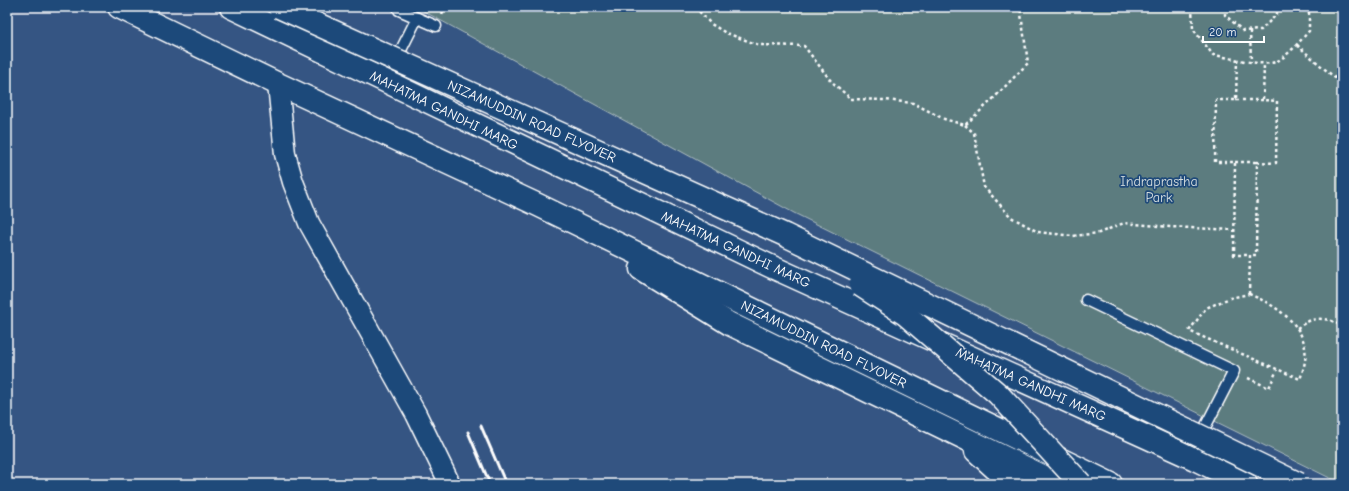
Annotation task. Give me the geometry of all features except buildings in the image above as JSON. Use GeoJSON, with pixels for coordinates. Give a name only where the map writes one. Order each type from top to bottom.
{"type":"FeatureCollection","features":[{"type":"Feature","properties":{"kind":"main road"},"geometry":{"type":"LineString","coordinates":[[119,7],[278,84],[538,205],[730,324],[1059,484]]}},
{"type":"Feature","properties":{"kind":"main road","name":"MAHATMA GANDHI MARG"},"geometry":{"type":"LineString","coordinates":[[231,7],[770,266],[1190,457],[1246,484]]}},
{"type":"Feature","properties":{"kind":"main road","name":"NIZAMUDDIN ROAD FLYOVER"},"geometry":{"type":"LineString","coordinates":[[279,7],[785,235]]}},
{"type":"Feature","properties":{"kind":"main road","name":"NIZAMUDDIN ROAD FLYOVER"},"geometry":{"type":"LineString","coordinates":[[538,205],[1111,484]]}},
{"type":"Feature","properties":{"kind":"main road"},"geometry":{"type":"LineString","coordinates":[[785,235],[905,314],[998,394],[1081,484]]}},
{"type":"Feature","properties":{"kind":"main road"},"geometry":{"type":"LineString","coordinates":[[785,235],[1299,484]]}},
{"type":"Feature","properties":{"kind":"main road"},"geometry":{"type":"LineString","coordinates":[[957,434],[1012,484]]}},
{"type":"Feature","properties":{"kind":"street"},"geometry":{"type":"LineString","coordinates":[[278,84],[285,154],[293,182],[309,223],[416,414],[450,484]]}},
{"type":"Feature","properties":{"kind":"lane"},"geometry":{"type":"LineString","coordinates":[[399,10],[436,26]]}},
{"type":"Feature","properties":{"kind":"lane"},"geometry":{"type":"LineString","coordinates":[[385,81],[417,18]]}},
{"type":"Feature","properties":{"kind":"lane"},"geometry":{"type":"LineString","coordinates":[[1086,300],[1234,371],[1190,457]]}},
{"type":"Feature","properties":{"kind":"path"},"geometry":{"type":"LineString","coordinates":[[694,7],[711,24],[726,33],[759,45],[804,46],[831,81],[851,99],[913,103],[944,119],[965,125],[974,133],[984,187],[1011,217],[1038,232],[1073,236],[1099,233],[1124,223],[1234,230]]}},
{"type":"Feature","properties":{"kind":"path"},"geometry":{"type":"LineString","coordinates":[[965,125],[1028,63],[1020,7]]}},
{"type":"Feature","properties":{"kind":"path"},"geometry":{"type":"LineString","coordinates":[[1192,7],[1193,29],[1213,55],[1264,64],[1276,62],[1297,45],[1310,31],[1308,7]]}},
{"type":"Feature","properties":{"kind":"path"},"geometry":{"type":"LineString","coordinates":[[1225,7],[1225,15],[1243,31],[1262,30],[1277,14],[1277,7]]}},
{"type":"Feature","properties":{"kind":"path"},"geometry":{"type":"LineString","coordinates":[[1250,31],[1250,62]]}},
{"type":"Feature","properties":{"kind":"path"},"geometry":{"type":"LineString","coordinates":[[1297,45],[1342,84]]}},
{"type":"Feature","properties":{"kind":"path"},"geometry":{"type":"LineString","coordinates":[[1236,100],[1237,59]]}},
{"type":"Feature","properties":{"kind":"path"},"geometry":{"type":"LineString","coordinates":[[1263,100],[1264,64]]}},
{"type":"Feature","properties":{"kind":"path"},"geometry":{"type":"LineString","coordinates":[[1342,96],[1340,108],[1342,113]]}},
{"type":"Feature","properties":{"kind":"path"},"geometry":{"type":"LineString","coordinates":[[1216,100],[1263,100],[1277,101],[1276,163],[1215,162],[1216,100]]}},
{"type":"Feature","properties":{"kind":"path"},"geometry":{"type":"LineString","coordinates":[[1236,162],[1234,255],[1256,255],[1257,162]]}},
{"type":"Feature","properties":{"kind":"path"},"geometry":{"type":"LineString","coordinates":[[1249,294],[1250,255]]}},
{"type":"Feature","properties":{"kind":"path"},"geometry":{"type":"LineString","coordinates":[[1249,294],[1264,300],[1285,314],[1297,328],[1304,343],[1305,361],[1300,379],[1189,331],[1206,308],[1230,298],[1249,294]]}},
{"type":"Feature","properties":{"kind":"path"},"geometry":{"type":"LineString","coordinates":[[1297,328],[1311,320],[1328,319],[1342,328]]}},
{"type":"Feature","properties":{"kind":"path"},"geometry":{"type":"LineString","coordinates":[[1234,371],[1269,388],[1278,370]]}},
{"type":"Feature","properties":{"kind":"green space","name":"Indraprastha Park"},"geometry":{"type":"Polygon","coordinates":[[[416,7],[1342,7],[1342,484],[794,213],[416,7]]]}},
{"type":"Feature","properties":{"kind":"railway"},"geometry":{"type":"LineString","coordinates":[[481,426],[506,484]]}},
{"type":"Feature","properties":{"kind":"railway"},"geometry":{"type":"LineString","coordinates":[[468,432],[490,484]]}}]}
